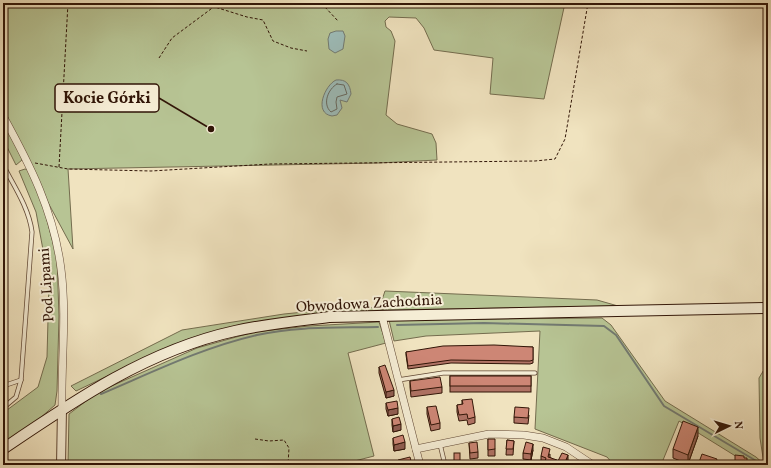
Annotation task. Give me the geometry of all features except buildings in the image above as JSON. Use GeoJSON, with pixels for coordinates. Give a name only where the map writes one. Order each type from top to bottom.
{"type":"FeatureCollection","features":[{"type":"Feature","properties":{"kind":"main road","name":"Obwodowa Zachodnia"},"geometry":{"type":"LineString","coordinates":[[3,449],[62,409],[128,370],[189,344],[248,328],[313,319],[382,316],[768,308]]}},
{"type":"Feature","properties":{"kind":"street","name":"Pod Lipami"},"geometry":{"type":"LineString","coordinates":[[3,116],[29,162],[46,203],[57,240],[62,270],[61,465]]}},
{"type":"Feature","properties":{"kind":"street"},"geometry":{"type":"LineString","coordinates":[[382,316],[420,465]]}},
{"type":"Feature","properties":{"kind":"street"},"geometry":{"type":"LineString","coordinates":[[416,450],[489,434],[524,436],[543,438],[566,447],[581,462],[593,465]]}},
{"type":"Feature","properties":{"kind":"lane"},"geometry":{"type":"LineString","coordinates":[[3,165],[30,219],[32,232],[21,380],[16,397],[3,408]]}},
{"type":"Feature","properties":{"kind":"lane"},"geometry":{"type":"LineString","coordinates":[[398,380],[443,373],[535,373]]}},
{"type":"Feature","properties":{"kind":"lane"},"geometry":{"type":"LineString","coordinates":[[3,386],[21,380]]}},
{"type":"Feature","properties":{"kind":"lane"},"geometry":{"type":"LineString","coordinates":[[440,444],[445,465]]}},
{"type":"Feature","properties":{"kind":"path"},"geometry":{"type":"LineString","coordinates":[[59,167],[68,3]]}},
{"type":"Feature","properties":{"kind":"path"},"geometry":{"type":"LineString","coordinates":[[202,3],[247,17],[263,20],[273,41],[290,48],[307,51]]}},
{"type":"Feature","properties":{"kind":"path"},"geometry":{"type":"LineString","coordinates":[[158,58],[172,38],[219,3]]}},
{"type":"Feature","properties":{"kind":"path"},"geometry":{"type":"LineString","coordinates":[[316,3],[324,6],[338,21]]}},
{"type":"Feature","properties":{"kind":"path"},"geometry":{"type":"LineString","coordinates":[[29,162],[59,167],[151,171],[270,164],[535,161],[555,159],[565,139],[588,3]]}},
{"type":"Feature","properties":{"kind":"path"},"geometry":{"type":"LineString","coordinates":[[255,439],[269,441],[284,440],[289,448],[288,465]]}},
{"type":"Feature","properties":{"kind":"green space"},"geometry":{"type":"Polygon","coordinates":[[[3,3],[565,3],[544,99],[490,94],[493,58],[434,50],[424,28],[416,18],[389,17],[385,21],[386,27],[391,31],[395,41],[386,115],[397,124],[432,134],[436,143],[437,160],[378,163],[68,169],[73,249],[23,156],[22,160],[16,165],[3,139],[3,3]]]}},
{"type":"Feature","properties":{"kind":"green space"},"geometry":{"type":"Polygon","coordinates":[[[25,169],[29,170],[42,201],[57,258],[59,316],[57,391],[55,405],[39,419],[3,444],[3,413],[38,387],[47,357],[49,282],[36,212],[19,171],[25,169]]]}},
{"type":"Feature","properties":{"kind":"green space"},"geometry":{"type":"Polygon","coordinates":[[[385,291],[597,300],[618,306],[384,310],[304,315],[216,331],[160,351],[76,391],[71,386],[182,330],[284,314],[365,306],[383,310],[382,300],[385,291]]]}},
{"type":"Feature","properties":{"kind":"green space"},"geometry":{"type":"Polygon","coordinates":[[[602,318],[611,325],[665,401],[756,457],[764,464],[760,438],[759,378],[768,363],[768,465],[750,465],[679,421],[661,465],[614,465],[607,457],[535,429],[540,331],[426,336],[394,341],[389,320],[602,318]]]}},
{"type":"Feature","properties":{"kind":"green space"},"geometry":{"type":"Polygon","coordinates":[[[379,322],[386,343],[348,353],[374,456],[339,465],[68,465],[69,414],[98,392],[197,348],[254,332],[309,326],[379,322]]]}},
{"type":"Feature","properties":{"kind":"water"},"geometry":{"type":"Polygon","coordinates":[[[343,31],[345,36],[343,49],[335,53],[329,49],[328,39],[330,33],[343,31]]]}},
{"type":"Feature","properties":{"kind":"water"},"geometry":{"type":"Polygon","coordinates":[[[336,80],[345,81],[350,87],[351,94],[347,102],[340,100],[342,108],[337,115],[332,116],[326,114],[322,105],[328,87],[336,80]]]}},
{"type":"Feature","properties":{"kind":"waterway"},"geometry":{"type":"LineString","coordinates":[[397,325],[484,323],[604,326],[616,335],[664,406],[758,462],[760,465]]}},
{"type":"Feature","properties":{"kind":"waterway"},"geometry":{"type":"LineString","coordinates":[[101,394],[158,369],[236,340],[287,330],[378,327]]}},
{"type":"Feature","properties":{"kind":"place","name":"Kocie Górki"},"geometry":{"type":"Point","coordinates":[211,129]}}]}
